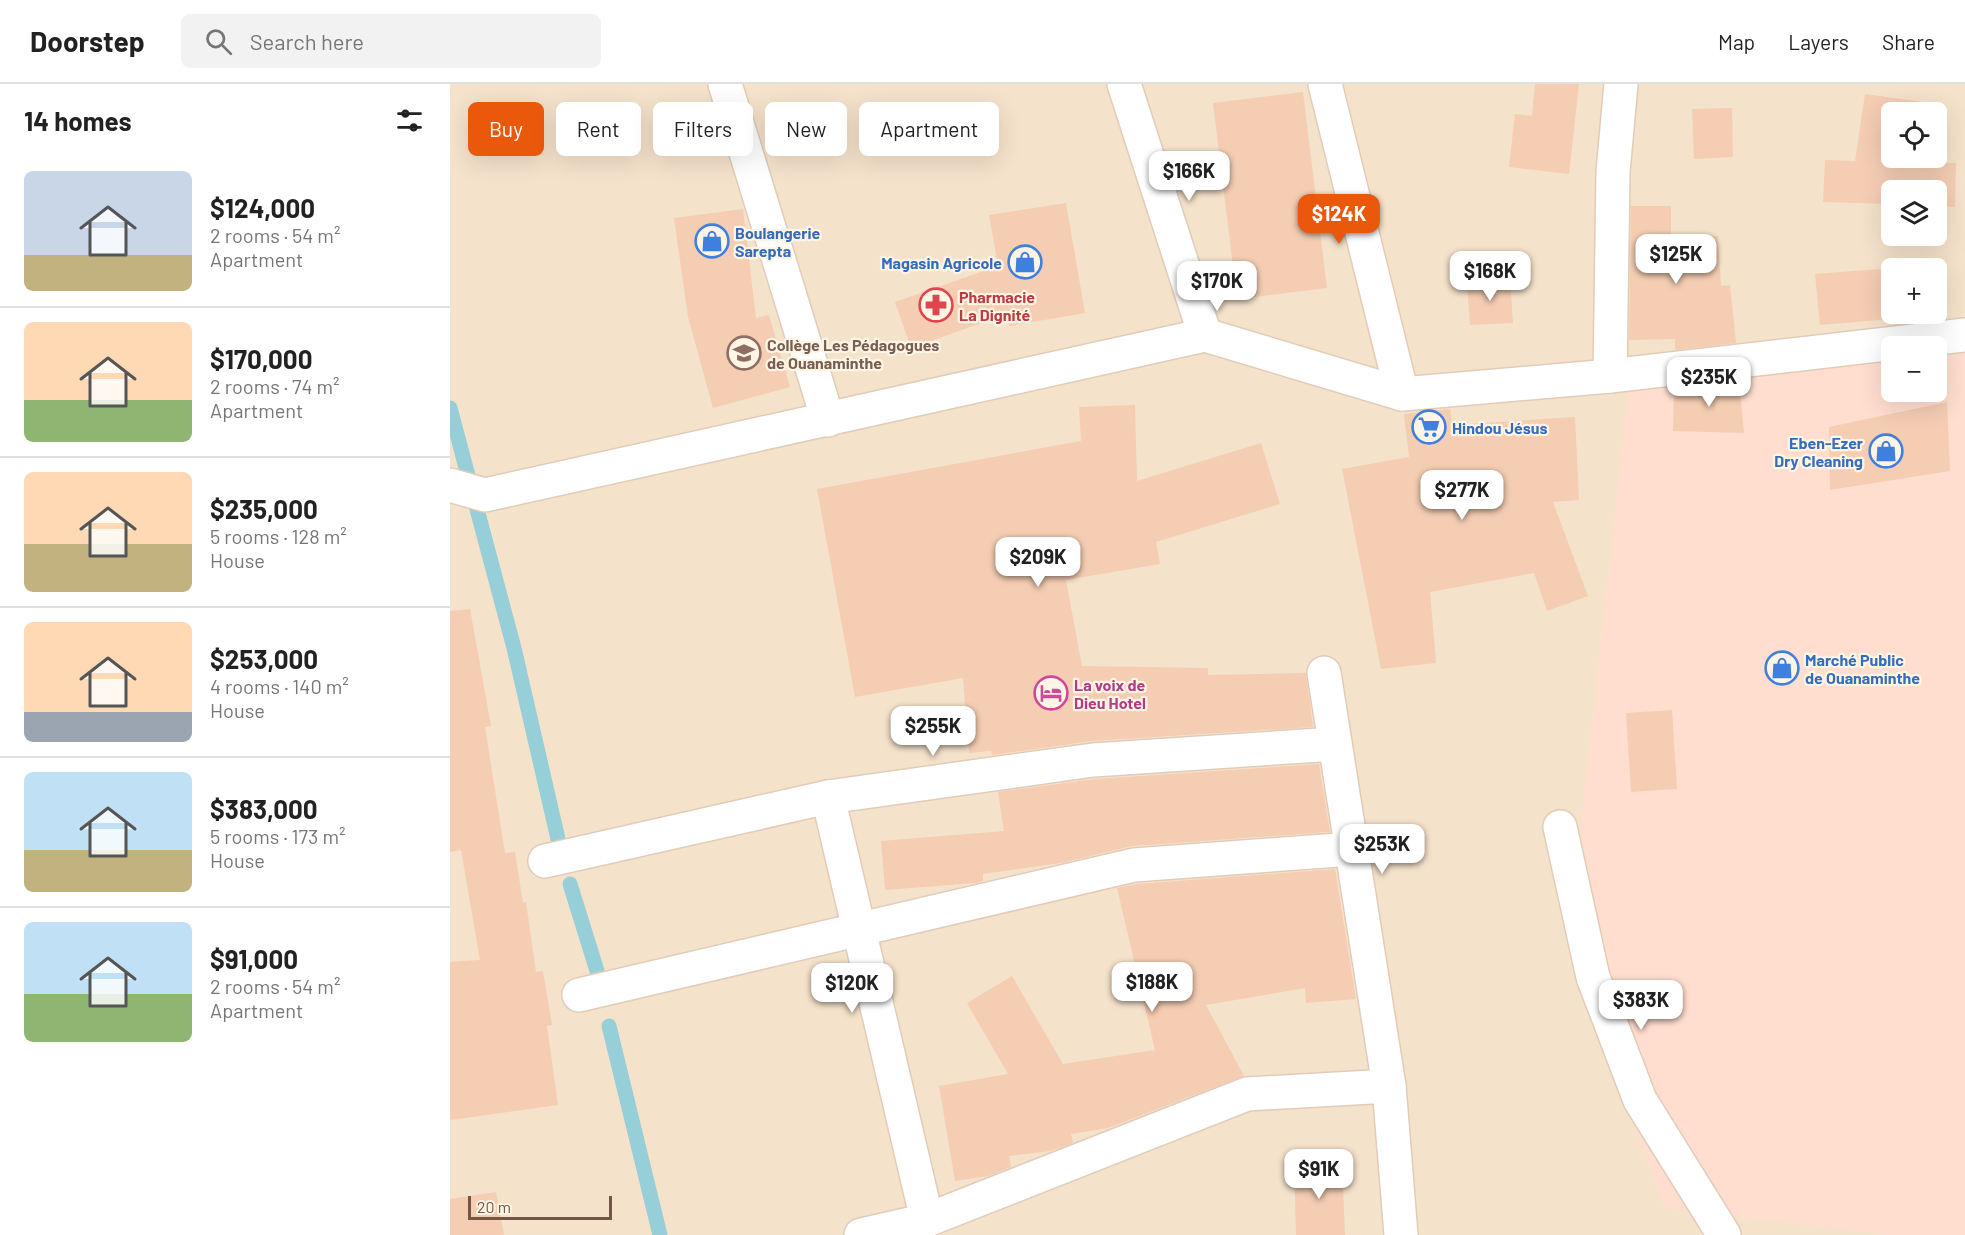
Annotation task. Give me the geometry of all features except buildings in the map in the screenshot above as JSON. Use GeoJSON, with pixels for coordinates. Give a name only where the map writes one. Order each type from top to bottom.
{"type":"FeatureCollection","features":[{"type":"Feature","properties":{"kind":"street"},"geometry":{"type":"LineString","coordinates":[[725,84],[828,420]]}},
{"type":"Feature","properties":{"kind":"street"},"geometry":{"type":"LineString","coordinates":[[1124,84],[1205,335]]}},
{"type":"Feature","properties":{"kind":"street"},"geometry":{"type":"LineString","coordinates":[[1325,84],[1402,394]]}},
{"type":"Feature","properties":{"kind":"street"},"geometry":{"type":"LineString","coordinates":[[1610,376],[1613,172],[1621,84]]}},
{"type":"Feature","properties":{"kind":"street"},"geometry":{"type":"LineString","coordinates":[[452,484],[485,495],[1205,335],[1402,394],[1610,376],[1965,334]]}},
{"type":"Feature","properties":{"kind":"street"},"geometry":{"type":"LineString","coordinates":[[1324,673],[1389,1086],[1401,1235]]}},
{"type":"Feature","properties":{"kind":"street"},"geometry":{"type":"LineString","coordinates":[[545,861],[828,797],[1093,760],[1335,744]]}},
{"type":"Feature","properties":{"kind":"street"},"geometry":{"type":"LineString","coordinates":[[828,797],[927,1220]]}},
{"type":"Feature","properties":{"kind":"street"},"geometry":{"type":"LineString","coordinates":[[1560,827],[1593,977],[1640,1100],[1724,1235]]}},
{"type":"Feature","properties":{"kind":"street"},"geometry":{"type":"LineString","coordinates":[[579,995],[858,928],[1134,866],[1352,849]]}},
{"type":"Feature","properties":{"kind":"street"},"geometry":{"type":"LineString","coordinates":[[861,1235],[927,1220],[1247,1094],[1389,1086]]}},
{"type":"Feature","properties":{"kind":"shaded area"},"geometry":{"type":"Polygon","coordinates":[[[450,84],[1965,84],[1965,1235],[450,1235],[450,84]]]}},
{"type":"Feature","properties":{"kind":"shaded area","name":"Marché Public de Ouanaminthe"},"geometry":{"type":"Polygon","coordinates":[[[1965,353],[1965,1235],[1893,1235],[1665,1208],[1568,945],[1629,384],[1881,361],[1881,402],[1947,402],[1947,355],[1965,353]]]}},
{"type":"Feature","properties":{"kind":"waterway"},"geometry":{"type":"LineString","coordinates":[[450,408],[514,648],[558,839]]}},
{"type":"Feature","properties":{"kind":"waterway"},"geometry":{"type":"LineString","coordinates":[[570,884],[597,971]]}},
{"type":"Feature","properties":{"kind":"waterway"},"geometry":{"type":"LineString","coordinates":[[609,1026],[660,1235]]}},
{"type":"Feature","properties":{"kind":"place","name":"Boulangerie Sarepta"},"geometry":{"type":"Point","coordinates":[712,241]}},
{"type":"Feature","properties":{"kind":"place","name":"Magasin Agricole"},"geometry":{"type":"Point","coordinates":[1025,262]}},
{"type":"Feature","properties":{"kind":"place","name":"Pharmacie La Dignité"},"geometry":{"type":"Point","coordinates":[936,305]}},
{"type":"Feature","properties":{"kind":"place","name":"Collège Les Pédagogues de Ouanaminthe"},"geometry":{"type":"Point","coordinates":[744,353]}},
{"type":"Feature","properties":{"kind":"place","name":"Hindou Jésus"},"geometry":{"type":"Point","coordinates":[1429,427]}},
{"type":"Feature","properties":{"kind":"place","name":"Eben-Ezer Dry Cleaning"},"geometry":{"type":"Point","coordinates":[1886,451]}},
{"type":"Feature","properties":{"kind":"place","name":"Marché Public de Ouanaminthe"},"geometry":{"type":"Point","coordinates":[1782,668]}},
{"type":"Feature","properties":{"kind":"place","name":"La voix de Dieu Hotel"},"geometry":{"type":"Point","coordinates":[1051,693]}}]}
